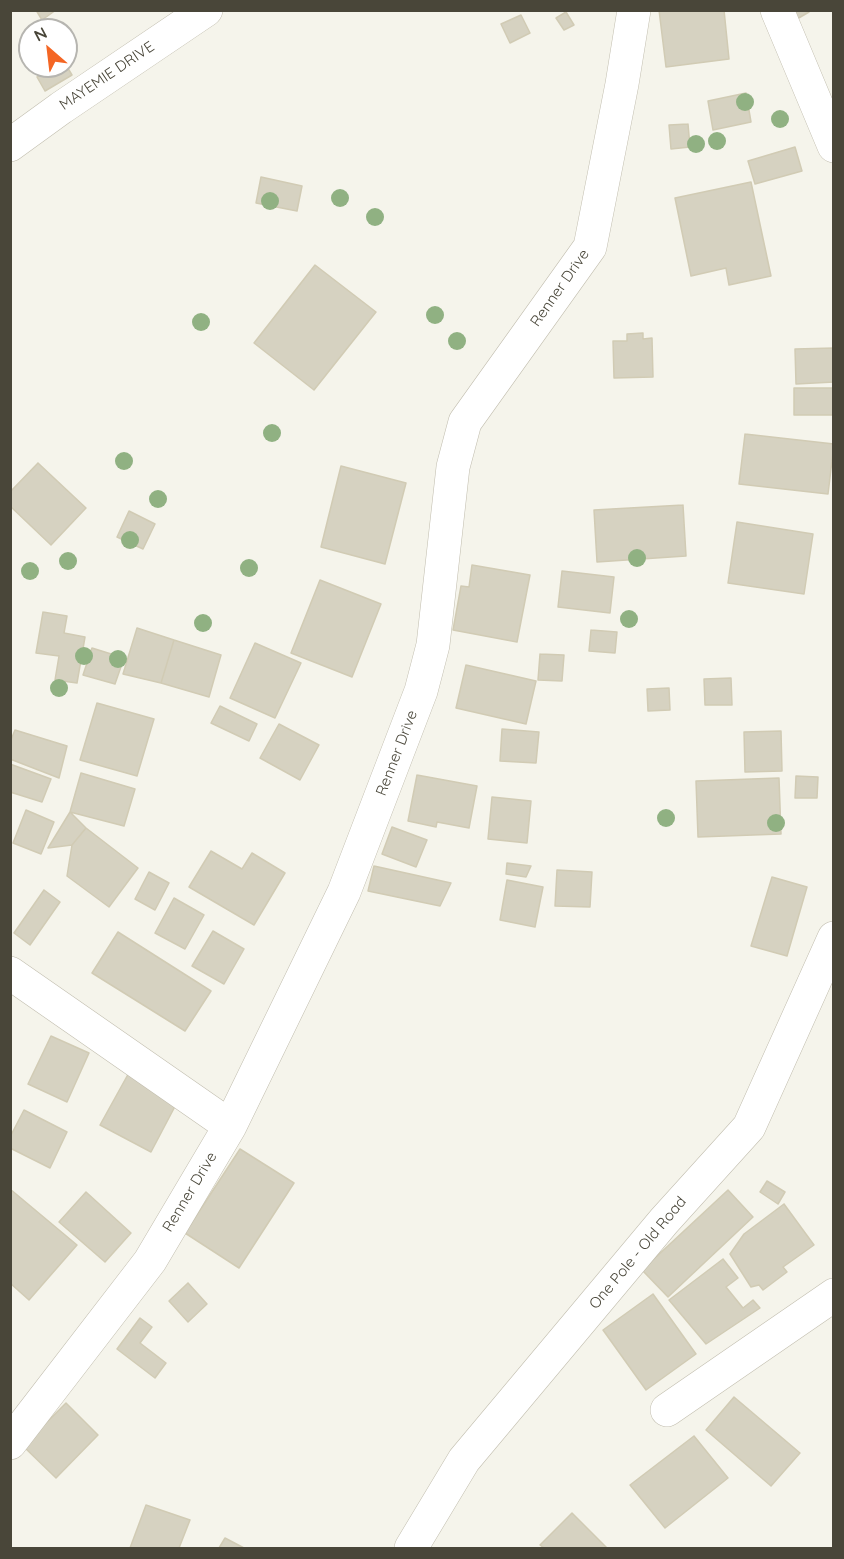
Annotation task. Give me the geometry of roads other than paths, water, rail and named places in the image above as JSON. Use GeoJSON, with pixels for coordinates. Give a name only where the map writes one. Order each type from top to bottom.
{"type":"FeatureCollection","features":[{"type":"Feature","properties":{"kind":"street","name":"MAYEMIE DRIVE"},"geometry":{"type":"LineString","coordinates":[[10,145],[206,10]]}},
{"type":"Feature","properties":{"kind":"street","name":"Renner Drive"},"geometry":{"type":"LineString","coordinates":[[10,1443],[150,1261],[230,1126],[344,892],[421,691],[433,645],[453,467],[465,422],[590,247],[634,10]]}},
{"type":"Feature","properties":{"kind":"street"},"geometry":{"type":"LineString","coordinates":[[777,10],[834,146]]}},
{"type":"Feature","properties":{"kind":"street","name":"One Pole - Old Road"},"geometry":{"type":"LineString","coordinates":[[411,1548],[464,1460],[664,1221],[749,1127],[834,938]]}},
{"type":"Feature","properties":{"kind":"street"},"geometry":{"type":"LineString","coordinates":[[10,973],[230,1126]]}},
{"type":"Feature","properties":{"kind":"street"},"geometry":{"type":"LineString","coordinates":[[667,1410],[834,1295]]}}]}
